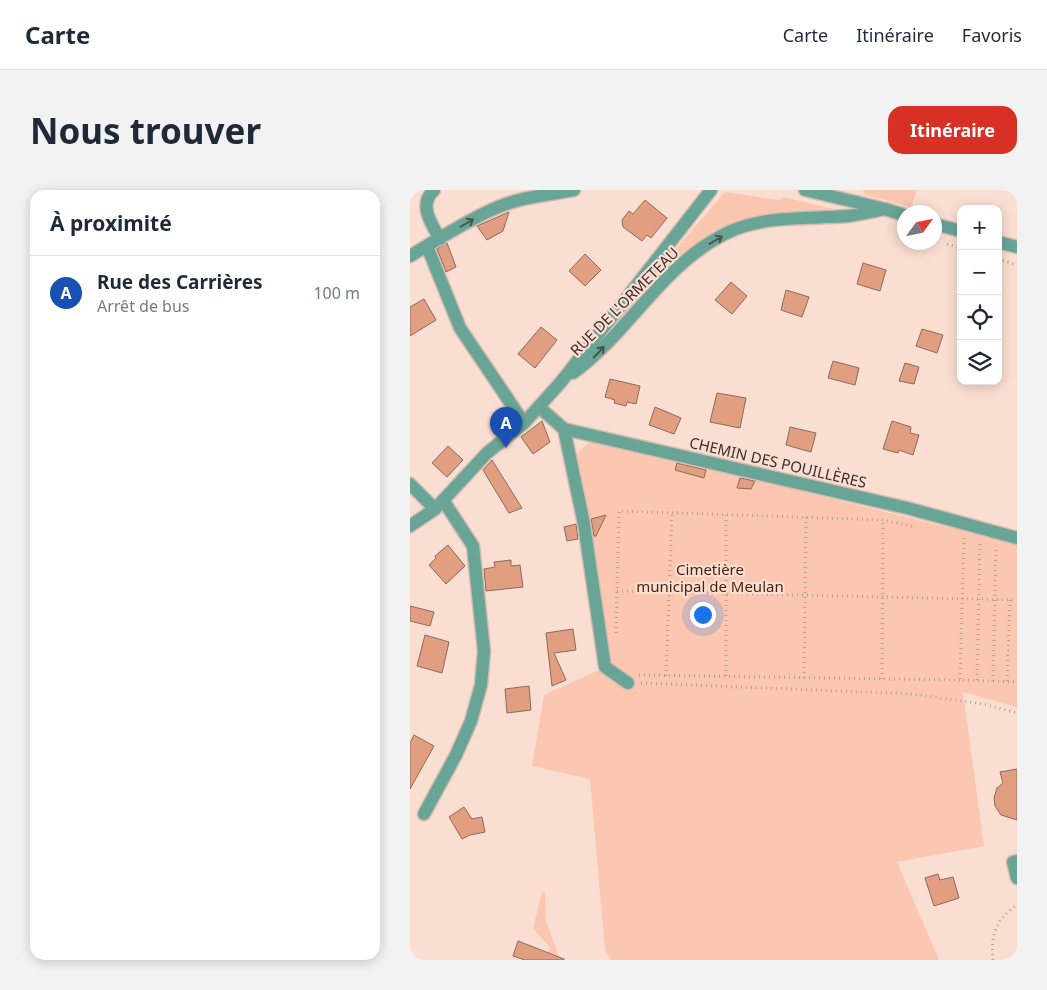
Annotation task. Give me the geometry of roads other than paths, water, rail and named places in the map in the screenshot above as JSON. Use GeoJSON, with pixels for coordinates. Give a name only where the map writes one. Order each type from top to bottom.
{"type":"FeatureCollection","features":[{"type":"Feature","properties":{"kind":"street"},"geometry":{"type":"LineString","coordinates":[[434,190],[429,195],[426,206],[428,218],[440,239]]}},
{"type":"Feature","properties":{"kind":"street"},"geometry":{"type":"LineString","coordinates":[[410,256],[475,218],[500,207],[529,198],[574,190]]}},
{"type":"Feature","properties":{"kind":"street"},"geometry":{"type":"LineString","coordinates":[[410,526],[439,504],[487,453],[524,423],[539,407],[561,382],[711,190]]}},
{"type":"Feature","properties":{"kind":"street"},"geometry":{"type":"LineString","coordinates":[[804,190],[897,213]]}},
{"type":"Feature","properties":{"kind":"street","name":"RUE DE L'ORMETEAU"},"geometry":{"type":"LineString","coordinates":[[561,382],[592,360],[666,279],[690,258],[731,231],[777,220],[850,216],[885,209]]}},
{"type":"Feature","properties":{"kind":"street"},"geometry":{"type":"LineString","coordinates":[[942,226],[957,230]]}},
{"type":"Feature","properties":{"kind":"street"},"geometry":{"type":"LineString","coordinates":[[1002,243],[1017,248]]}},
{"type":"Feature","properties":{"kind":"street"},"geometry":{"type":"LineString","coordinates":[[427,246],[460,328],[524,423]]}},
{"type":"Feature","properties":{"kind":"street","name":"CHEMIN DES POUILLÈRES"},"geometry":{"type":"LineString","coordinates":[[539,407],[564,429],[906,508],[1017,538]]}},
{"type":"Feature","properties":{"kind":"street"},"geometry":{"type":"LineString","coordinates":[[564,429],[584,524],[605,667],[632,679]]}},
{"type":"Feature","properties":{"kind":"street"},"geometry":{"type":"LineString","coordinates":[[410,484],[439,504],[473,546],[484,651],[481,684],[471,721],[456,755],[424,814]]}},
{"type":"Feature","properties":{"kind":"street"},"geometry":{"type":"LineString","coordinates":[[1017,861],[1013,862],[1017,878]]}},
{"type":"Feature","properties":{"kind":"place","name":"Rue des Carrières"},"geometry":{"type":"Point","coordinates":[506,448]}},
{"type":"Feature","properties":{"kind":"park label","name":"Cimetière municipal de Meulan"},"geometry":{"type":"Point","coordinates":[710,578]}}]}
